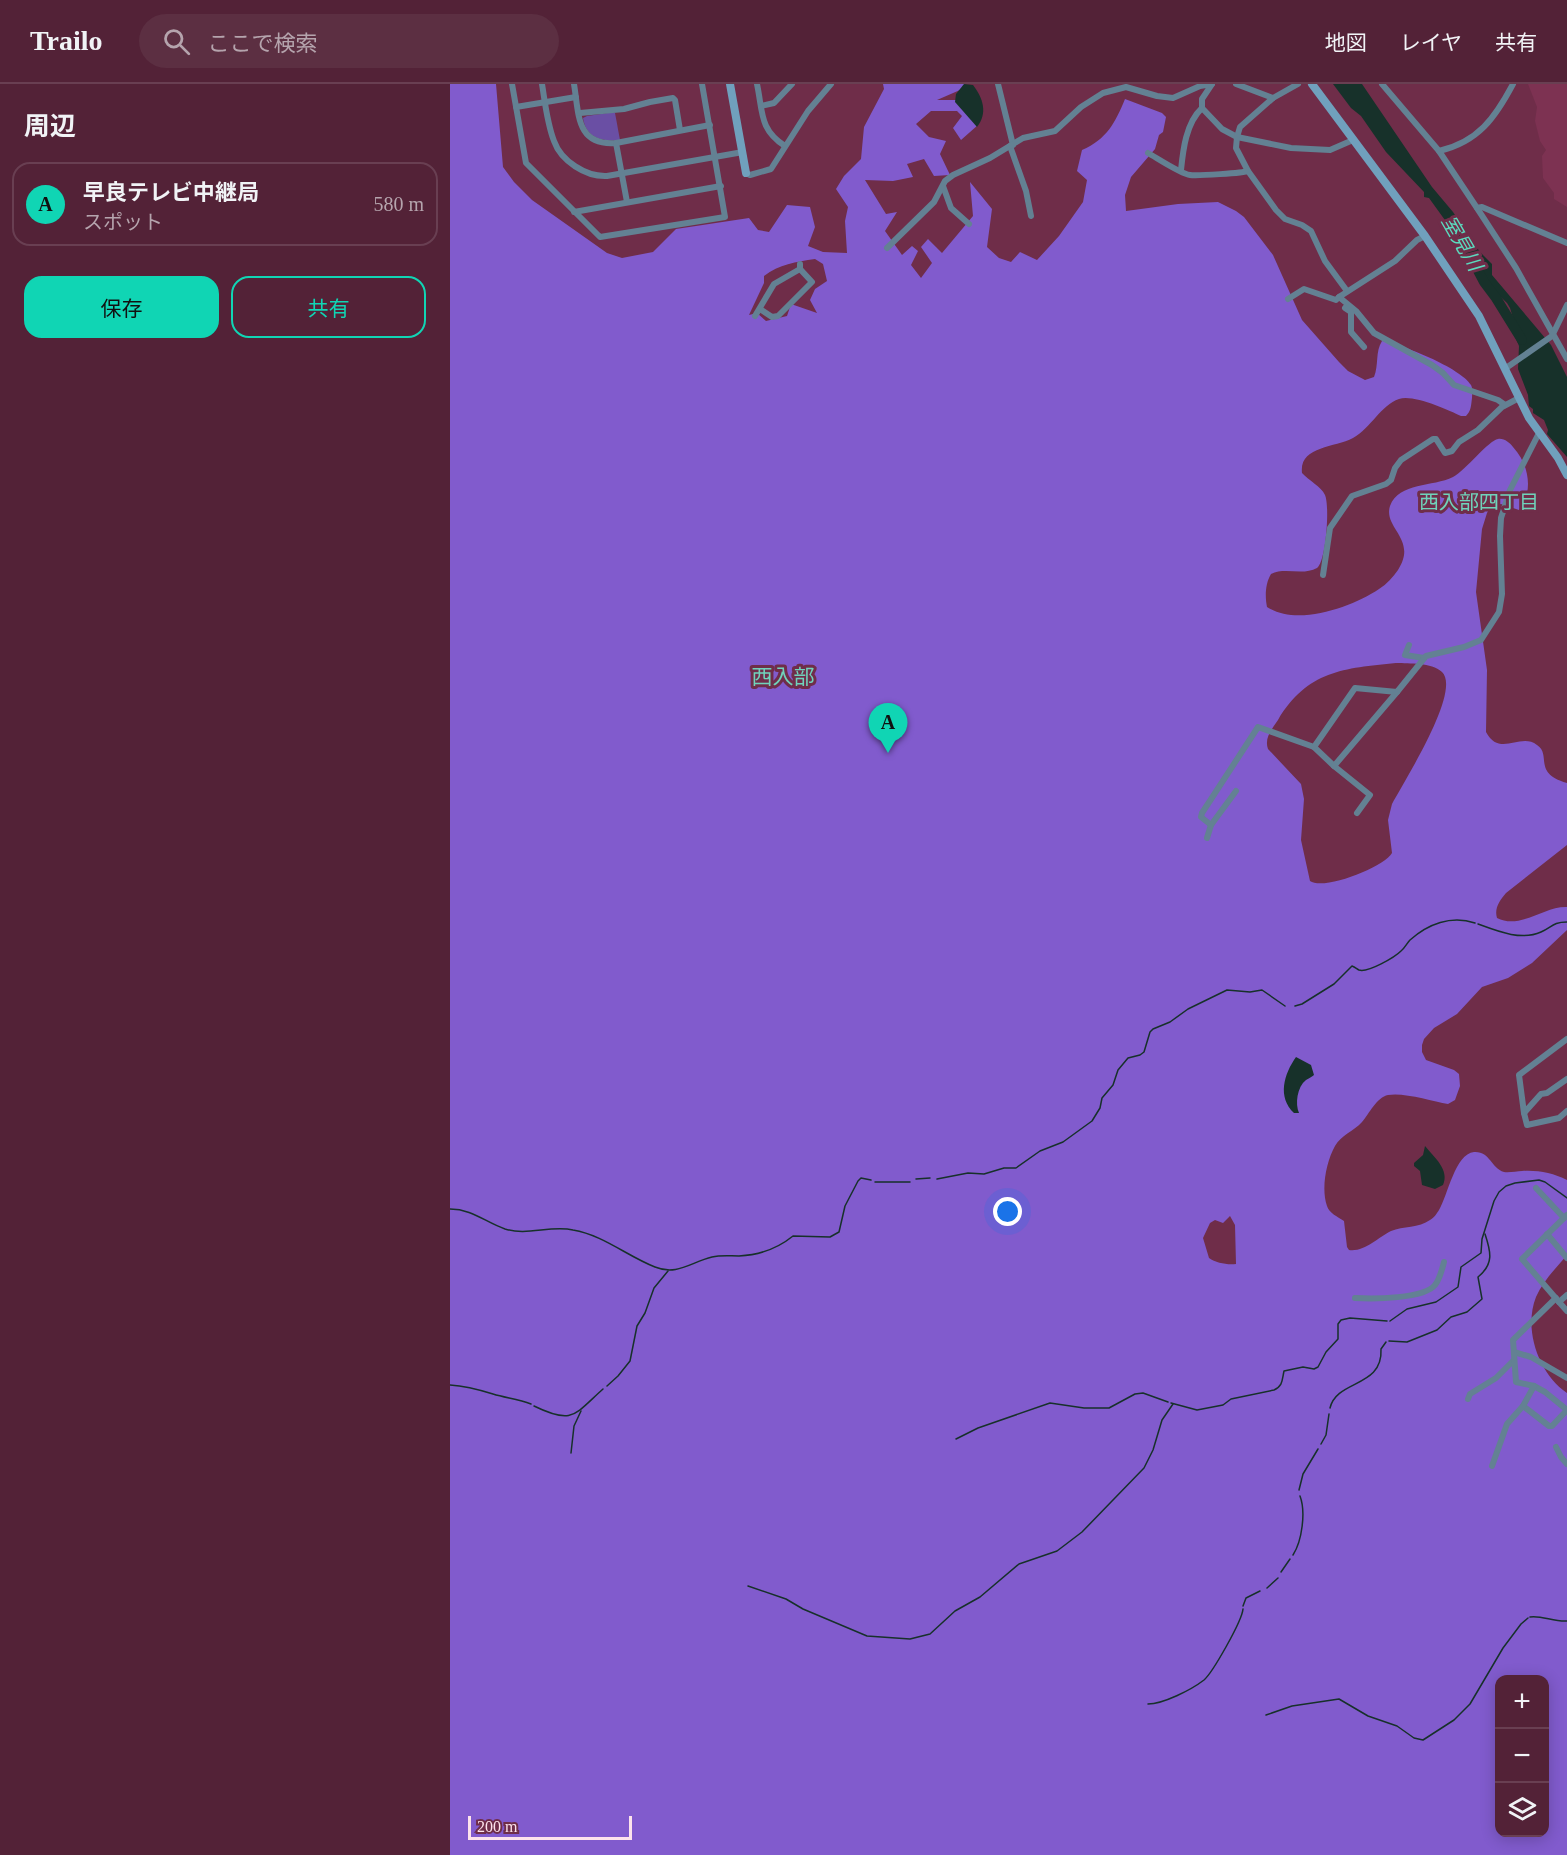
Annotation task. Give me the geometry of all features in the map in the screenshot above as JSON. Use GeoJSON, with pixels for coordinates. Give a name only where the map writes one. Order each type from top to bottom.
{"type":"FeatureCollection","features":[{"type":"Feature","properties":{"kind":"main road"},"geometry":{"type":"LineString","coordinates":[[730,84],[746,172]]}},
{"type":"Feature","properties":{"kind":"main road"},"geometry":{"type":"LineString","coordinates":[[1312,84],[1425,236],[1479,316],[1508,367],[1519,398],[1567,475]]}},
{"type":"Feature","properties":{"kind":"street"},"geometry":{"type":"LineString","coordinates":[[512,84],[526,163],[600,237],[725,217],[702,84]]}},
{"type":"Feature","properties":{"kind":"street"},"geometry":{"type":"LineString","coordinates":[[542,84],[555,144],[574,165],[594,175],[622,174],[743,152]]}},
{"type":"Feature","properties":{"kind":"street"},"geometry":{"type":"LineString","coordinates":[[574,84],[581,126],[587,136],[600,144],[710,126]]}},
{"type":"Feature","properties":{"kind":"street"},"geometry":{"type":"LineString","coordinates":[[757,84],[763,120],[768,132],[785,146]]}},
{"type":"Feature","properties":{"kind":"street"},"geometry":{"type":"LineString","coordinates":[[761,106],[774,103],[792,84]]}},
{"type":"Feature","properties":{"kind":"street"},"geometry":{"type":"LineString","coordinates":[[746,172],[750,175],[771,169],[808,111],[831,84]]}},
{"type":"Feature","properties":{"kind":"street"},"geometry":{"type":"LineString","coordinates":[[998,84],[1011,145],[1026,190],[1031,216]]}},
{"type":"Feature","properties":{"kind":"street"},"geometry":{"type":"LineString","coordinates":[[887,248],[934,202],[945,181],[963,169],[990,158],[1029,136],[1055,131],[1087,103],[1111,90],[1133,88],[1173,98],[1200,86],[1212,84]]}},
{"type":"Feature","properties":{"kind":"street"},"geometry":{"type":"LineString","coordinates":[[1212,84],[1202,99],[1202,108],[1222,129],[1237,137],[1291,148],[1330,150],[1353,140]]}},
{"type":"Feature","properties":{"kind":"street"},"geometry":{"type":"LineString","coordinates":[[1236,84],[1273,98]]}},
{"type":"Feature","properties":{"kind":"street"},"geometry":{"type":"LineString","coordinates":[[1298,84],[1273,98],[1240,127],[1236,148],[1248,171],[1285,219],[1311,231],[1325,261],[1347,291]]}},
{"type":"Feature","properties":{"kind":"street"},"geometry":{"type":"LineString","coordinates":[[1382,84],[1439,151],[1516,268],[1567,359]]}},
{"type":"Feature","properties":{"kind":"street"},"geometry":{"type":"LineString","coordinates":[[1439,151],[1470,140],[1484,129],[1513,84]]}},
{"type":"Feature","properties":{"kind":"street"},"geometry":{"type":"LineString","coordinates":[[516,107],[576,97]]}},
{"type":"Feature","properties":{"kind":"street"},"geometry":{"type":"LineString","coordinates":[[580,114],[624,109],[673,98],[680,130]]}},
{"type":"Feature","properties":{"kind":"street"},"geometry":{"type":"LineString","coordinates":[[1181,170],[1182,149],[1197,113],[1202,108]]}},
{"type":"Feature","properties":{"kind":"street"},"geometry":{"type":"LineString","coordinates":[[616,143],[627,202]]}},
{"type":"Feature","properties":{"kind":"street"},"geometry":{"type":"LineString","coordinates":[[1148,153],[1189,175],[1242,174],[1248,171]]}},
{"type":"Feature","properties":{"kind":"street"},"geometry":{"type":"LineString","coordinates":[[574,212],[721,186]]}},
{"type":"Feature","properties":{"kind":"street"},"geometry":{"type":"LineString","coordinates":[[943,186],[951,208],[969,224]]}},
{"type":"Feature","properties":{"kind":"street"},"geometry":{"type":"LineString","coordinates":[[1477,208],[1482,207],[1567,243]]}},
{"type":"Feature","properties":{"kind":"street"},"geometry":{"type":"LineString","coordinates":[[1337,299],[1395,261],[1417,240],[1425,236]]}},
{"type":"Feature","properties":{"kind":"street"},"geometry":{"type":"LineString","coordinates":[[755,316],[774,284],[800,266],[812,282],[778,315],[772,317],[760,309]]}},
{"type":"Feature","properties":{"kind":"street"},"geometry":{"type":"LineString","coordinates":[[1288,298],[1306,289],[1337,299],[1356,311],[1374,333],[1432,365],[1454,385],[1498,400],[1505,405]]}},
{"type":"Feature","properties":{"kind":"street"},"geometry":{"type":"LineString","coordinates":[[1337,299],[1351,312],[1351,332],[1364,347]]}},
{"type":"Feature","properties":{"kind":"street"},"geometry":{"type":"LineString","coordinates":[[1508,367],[1552,334],[1567,305]]}},
{"type":"Feature","properties":{"kind":"street"},"geometry":{"type":"LineString","coordinates":[[1323,575],[1330,528],[1352,496],[1386,484],[1391,480],[1401,460],[1433,439],[1436,439],[1445,453],[1452,451],[1459,442],[1478,430],[1505,405],[1519,398]]}},
{"type":"Feature","properties":{"kind":"street"},"geometry":{"type":"LineString","coordinates":[[1409,645],[1405,655],[1424,658],[1480,640],[1499,612],[1502,594],[1501,518],[1510,490],[1539,433]]}},
{"type":"Feature","properties":{"kind":"street"},"geometry":{"type":"LineString","coordinates":[[1334,766],[1424,658]]}},
{"type":"Feature","properties":{"kind":"street"},"geometry":{"type":"LineString","coordinates":[[1314,747],[1355,688],[1397,692]]}},
{"type":"Feature","properties":{"kind":"street"},"geometry":{"type":"LineString","coordinates":[[1211,825],[1201,818],[1202,813],[1258,727],[1314,747],[1370,795],[1357,813]]}},
{"type":"Feature","properties":{"kind":"street"},"geometry":{"type":"LineString","coordinates":[[1207,838],[1211,825],[1236,791]]}},
{"type":"Feature","properties":{"kind":"street"},"geometry":{"type":"LineString","coordinates":[[1567,1039],[1519,1075],[1527,1125],[1559,1118],[1567,1111]]}},
{"type":"Feature","properties":{"kind":"street"},"geometry":{"type":"LineString","coordinates":[[1524,1113],[1541,1094],[1547,1093],[1567,1079]]}},
{"type":"Feature","properties":{"kind":"street"},"geometry":{"type":"LineString","coordinates":[[1536,1188],[1566,1216],[1522,1260],[1567,1311]]}},
{"type":"Feature","properties":{"kind":"street"},"geometry":{"type":"LineString","coordinates":[[1547,1234],[1567,1258]]}},
{"type":"Feature","properties":{"kind":"street"},"geometry":{"type":"LineString","coordinates":[[1356,1298],[1392,1299],[1429,1289],[1435,1286],[1444,1263]]}},
{"type":"Feature","properties":{"kind":"street"},"geometry":{"type":"LineString","coordinates":[[1523,1406],[1549,1426],[1552,1426],[1567,1410],[1545,1392],[1534,1386],[1516,1382],[1513,1340],[1557,1300],[1567,1295]]}},
{"type":"Feature","properties":{"kind":"street"},"geometry":{"type":"LineString","coordinates":[[1514,1352],[1531,1357],[1567,1378]]}},
{"type":"Feature","properties":{"kind":"street"},"geometry":{"type":"LineString","coordinates":[[1467,1399],[1470,1394],[1496,1378],[1514,1360]]}},
{"type":"Feature","properties":{"kind":"street"},"geometry":{"type":"LineString","coordinates":[[1492,1466],[1507,1424],[1523,1406],[1534,1386]]}},
{"type":"Feature","properties":{"kind":"street"},"geometry":{"type":"LineString","coordinates":[[1556,1447],[1567,1464]]}},
{"type":"Feature","properties":{"kind":"shaded area"},"geometry":{"type":"Polygon","coordinates":[[[450,84],[496,84],[503,167],[532,200],[607,253],[622,258],[653,252],[676,229],[749,218],[758,230],[769,232],[787,205],[810,207],[815,227],[808,246],[823,252],[847,253],[845,221],[848,207],[836,189],[844,176],[861,159],[864,127],[884,89],[883,84],[965,84],[960,90],[937,100],[961,100],[978,125],[961,140],[953,128],[962,116],[957,111],[931,111],[916,124],[929,137],[946,141],[940,154],[950,175],[934,176],[924,159],[907,164],[913,177],[893,181],[865,180],[886,214],[897,212],[885,231],[902,255],[912,246],[918,251],[911,265],[921,278],[932,263],[921,247],[928,239],[942,253],[973,216],[970,182],[992,209],[987,247],[999,258],[1011,262],[1020,252],[1037,260],[1059,236],[1083,202],[1087,180],[1077,171],[1082,150],[1104,135],[1118,116],[1125,99],[1162,113],[1166,117],[1163,132],[1159,135],[1155,149],[1131,177],[1125,195],[1126,211],[1178,204],[1218,202],[1236,211],[1244,217],[1273,255],[1302,320],[1348,371],[1365,380],[1374,377],[1378,350],[1382,341],[1443,364],[1465,378],[1472,388],[1471,406],[1466,416],[1421,401],[1399,399],[1387,406],[1353,438],[1319,449],[1306,458],[1302,473],[1325,495],[1327,510],[1323,556],[1317,568],[1312,570],[1282,571],[1271,574],[1266,590],[1267,607],[1279,613],[1309,615],[1340,608],[1368,596],[1390,580],[1403,559],[1402,542],[1389,514],[1394,498],[1401,493],[1417,486],[1453,477],[1498,439],[1507,441],[1523,461],[1528,478],[1524,503],[1519,510],[1501,504],[1491,506],[1482,529],[1476,592],[1487,670],[1486,732],[1497,743],[1524,741],[1537,745],[1543,754],[1546,769],[1556,779],[1567,783],[1567,845],[1506,893],[1498,904],[1496,914],[1497,918],[1514,921],[1567,907],[1567,930],[1532,963],[1508,978],[1482,987],[1457,1014],[1434,1028],[1424,1039],[1422,1052],[1426,1060],[1459,1074],[1460,1086],[1455,1100],[1448,1104],[1394,1094],[1384,1096],[1362,1122],[1335,1146],[1327,1168],[1324,1192],[1328,1208],[1344,1221],[1347,1247],[1349,1250],[1355,1250],[1366,1247],[1391,1231],[1426,1223],[1433,1218],[1439,1210],[1457,1167],[1467,1154],[1479,1152],[1484,1154],[1504,1172],[1540,1172],[1567,1180],[1567,1255],[1539,1291],[1532,1310],[1531,1323],[1541,1363],[1557,1385],[1567,1393],[1567,1855],[450,1855],[450,84]],[[815,259],[782,266],[764,276],[764,283],[749,315],[757,313],[766,321],[787,316],[791,304],[817,313],[810,300],[815,289],[827,281],[823,264],[815,259]],[[1396,663],[1343,670],[1314,682],[1301,691],[1289,704],[1268,737],[1268,749],[1301,784],[1304,799],[1301,840],[1310,881],[1328,883],[1353,876],[1378,865],[1392,853],[1388,820],[1392,804],[1438,717],[1446,682],[1442,672],[1432,667],[1396,663]],[[1230,1216],[1223,1223],[1215,1220],[1210,1223],[1203,1238],[1209,1258],[1222,1263],[1236,1264],[1235,1225],[1230,1216]]]}},
{"type":"Feature","properties":{"kind":"shaded area"},"geometry":{"type":"Polygon","coordinates":[[[1528,84],[1567,84],[1567,207],[1554,199],[1554,193],[1543,178],[1542,156],[1546,150],[1540,141],[1535,121],[1537,107],[1528,84]]]}},
{"type":"Feature","properties":{"kind":"shaded area"},"geometry":{"type":"Polygon","coordinates":[[[615,113],[620,140],[596,137],[585,125],[583,118],[615,113]]]}},
{"type":"Feature","properties":{"kind":"water"},"geometry":{"type":"Polygon","coordinates":[[[964,84],[973,85],[982,100],[983,111],[977,127],[955,102],[956,94],[964,84]]]}},
{"type":"Feature","properties":{"kind":"water"},"geometry":{"type":"Polygon","coordinates":[[[1333,84],[1362,84],[1432,187],[1453,212],[1480,252],[1492,264],[1492,275],[1551,345],[1567,377],[1567,457],[1547,434],[1548,430],[1544,420],[1533,413],[1533,409],[1529,406],[1528,395],[1518,369],[1519,346],[1514,321],[1507,303],[1488,285],[1473,257],[1469,257],[1429,198],[1424,197],[1424,192],[1386,152],[1361,116],[1351,108],[1333,84]]]}},
{"type":"Feature","properties":{"kind":"water"},"geometry":{"type":"Polygon","coordinates":[[[1296,1057],[1311,1065],[1314,1075],[1303,1083],[1299,1091],[1297,1100],[1299,1113],[1294,1113],[1289,1107],[1284,1093],[1288,1071],[1296,1057]]]}},
{"type":"Feature","properties":{"kind":"water"},"geometry":{"type":"Polygon","coordinates":[[[1425,1146],[1443,1169],[1445,1179],[1443,1185],[1435,1189],[1422,1185],[1420,1171],[1414,1166],[1414,1163],[1423,1155],[1425,1146]]]}},
{"type":"Feature","properties":{"kind":"waterway","name":"室見川"},"geometry":{"type":"LineString","coordinates":[[1465,246],[1484,282],[1522,340]]}},
{"type":"Feature","properties":{"kind":"waterway"},"geometry":{"type":"LineString","coordinates":[[1295,1006],[1334,984],[1352,966],[1359,970],[1375,967],[1398,954],[1417,934],[1432,925],[1457,920],[1475,923]]}},
{"type":"Feature","properties":{"kind":"waterway"},"geometry":{"type":"LineString","coordinates":[[1478,924],[1509,934],[1525,936],[1567,922]]}},
{"type":"Feature","properties":{"kind":"waterway"},"geometry":{"type":"LineString","coordinates":[[937,1179],[1016,1168],[1040,1151],[1063,1142],[1092,1121],[1100,1108],[1102,1098],[1113,1085],[1118,1070],[1128,1058],[1144,1052],[1150,1032],[1170,1022],[1188,1009],[1227,990],[1250,992],[1262,990],[1285,1006]]}},
{"type":"Feature","properties":{"kind":"waterway"},"geometry":{"type":"LineString","coordinates":[[450,1209],[465,1211],[513,1231],[565,1229],[595,1236],[655,1267],[670,1270],[712,1257],[761,1253],[793,1236],[830,1237],[839,1232],[845,1206],[858,1181],[861,1178],[871,1180]]}},
{"type":"Feature","properties":{"kind":"waterway"},"geometry":{"type":"LineString","coordinates":[[916,1179],[930,1178]]}},
{"type":"Feature","properties":{"kind":"waterway"},"geometry":{"type":"LineString","coordinates":[[1390,1321],[1407,1309],[1436,1302],[1458,1287],[1461,1267],[1481,1253],[1482,1239],[1494,1201],[1506,1186],[1539,1180],[1567,1198]]}},
{"type":"Feature","properties":{"kind":"waterway"},"geometry":{"type":"LineString","coordinates":[[875,1182],[910,1182]]}},
{"type":"Feature","properties":{"kind":"waterway"},"geometry":{"type":"LineString","coordinates":[[1389,1341],[1407,1342],[1437,1330],[1451,1317],[1467,1312],[1482,1299],[1478,1277],[1487,1267],[1490,1257],[1485,1234]]}},
{"type":"Feature","properties":{"kind":"waterway"},"geometry":{"type":"LineString","coordinates":[[607,1386],[630,1361],[637,1326],[645,1313],[654,1288],[668,1271]]}},
{"type":"Feature","properties":{"kind":"waterway"},"geometry":{"type":"LineString","coordinates":[[1171,1403],[1197,1410],[1223,1405],[1231,1399],[1274,1390],[1281,1385],[1284,1371],[1318,1367],[1326,1352],[1338,1339],[1338,1324],[1341,1320],[1350,1318],[1387,1321]]}},
{"type":"Feature","properties":{"kind":"waterway"},"geometry":{"type":"LineString","coordinates":[[1330,1408],[1334,1399],[1341,1392],[1375,1371],[1380,1362],[1381,1349],[1386,1342]]}},
{"type":"Feature","properties":{"kind":"waterway"},"geometry":{"type":"LineString","coordinates":[[450,1385],[472,1388],[531,1404]]}},
{"type":"Feature","properties":{"kind":"waterway"},"geometry":{"type":"LineString","coordinates":[[534,1406],[565,1416],[579,1411],[603,1389]]}},
{"type":"Feature","properties":{"kind":"waterway"},"geometry":{"type":"LineString","coordinates":[[956,1439],[978,1428],[1050,1403],[1084,1408],[1109,1408],[1135,1394],[1143,1393],[1168,1402]]}},
{"type":"Feature","properties":{"kind":"waterway"},"geometry":{"type":"LineString","coordinates":[[748,1586],[786,1599],[803,1609],[867,1636],[910,1639],[930,1634],[955,1611],[980,1597],[1019,1564],[1057,1551],[1082,1532],[1144,1468],[1153,1450],[1162,1420],[1173,1404]]}},
{"type":"Feature","properties":{"kind":"waterway"},"geometry":{"type":"LineString","coordinates":[[571,1453],[574,1426],[581,1411]]}},
{"type":"Feature","properties":{"kind":"waterway"},"geometry":{"type":"LineString","coordinates":[[1321,1444],[1326,1435],[1329,1414]]}},
{"type":"Feature","properties":{"kind":"waterway"},"geometry":{"type":"LineString","coordinates":[[1299,1490],[1303,1474],[1318,1449]]}},
{"type":"Feature","properties":{"kind":"waterway"},"geometry":{"type":"LineString","coordinates":[[1293,1555],[1299,1542],[1302,1526],[1303,1510],[1300,1496]]}},
{"type":"Feature","properties":{"kind":"waterway"},"geometry":{"type":"LineString","coordinates":[[1281,1572],[1290,1559]]}},
{"type":"Feature","properties":{"kind":"waterway"},"geometry":{"type":"LineString","coordinates":[[1267,1588],[1278,1578]]}},
{"type":"Feature","properties":{"kind":"waterway"},"geometry":{"type":"LineString","coordinates":[[1243,1606],[1246,1598],[1260,1591]]}},
{"type":"Feature","properties":{"kind":"waterway"},"geometry":{"type":"LineString","coordinates":[[1148,1704],[1177,1696],[1204,1680],[1227,1646],[1243,1609]]}},
{"type":"Feature","properties":{"kind":"waterway"},"geometry":{"type":"LineString","coordinates":[[1530,1617],[1567,1621]]}},
{"type":"Feature","properties":{"kind":"waterway"},"geometry":{"type":"LineString","coordinates":[[1266,1715],[1292,1706],[1339,1699],[1368,1716],[1397,1726],[1414,1738],[1423,1740],[1454,1720],[1470,1704],[1503,1648],[1528,1618]]}},
{"type":"Feature","properties":{"kind":"place","name":"早良テレビ中継局"},"geometry":{"type":"Point","coordinates":[888,753]}},
{"type":"Feature","properties":{"kind":"district","name":"西入部四丁目"},"geometry":{"type":"Point","coordinates":[1479,502]}},
{"type":"Feature","properties":{"kind":"district","name":"西入部"},"geometry":{"type":"Point","coordinates":[783,677]}}]}
